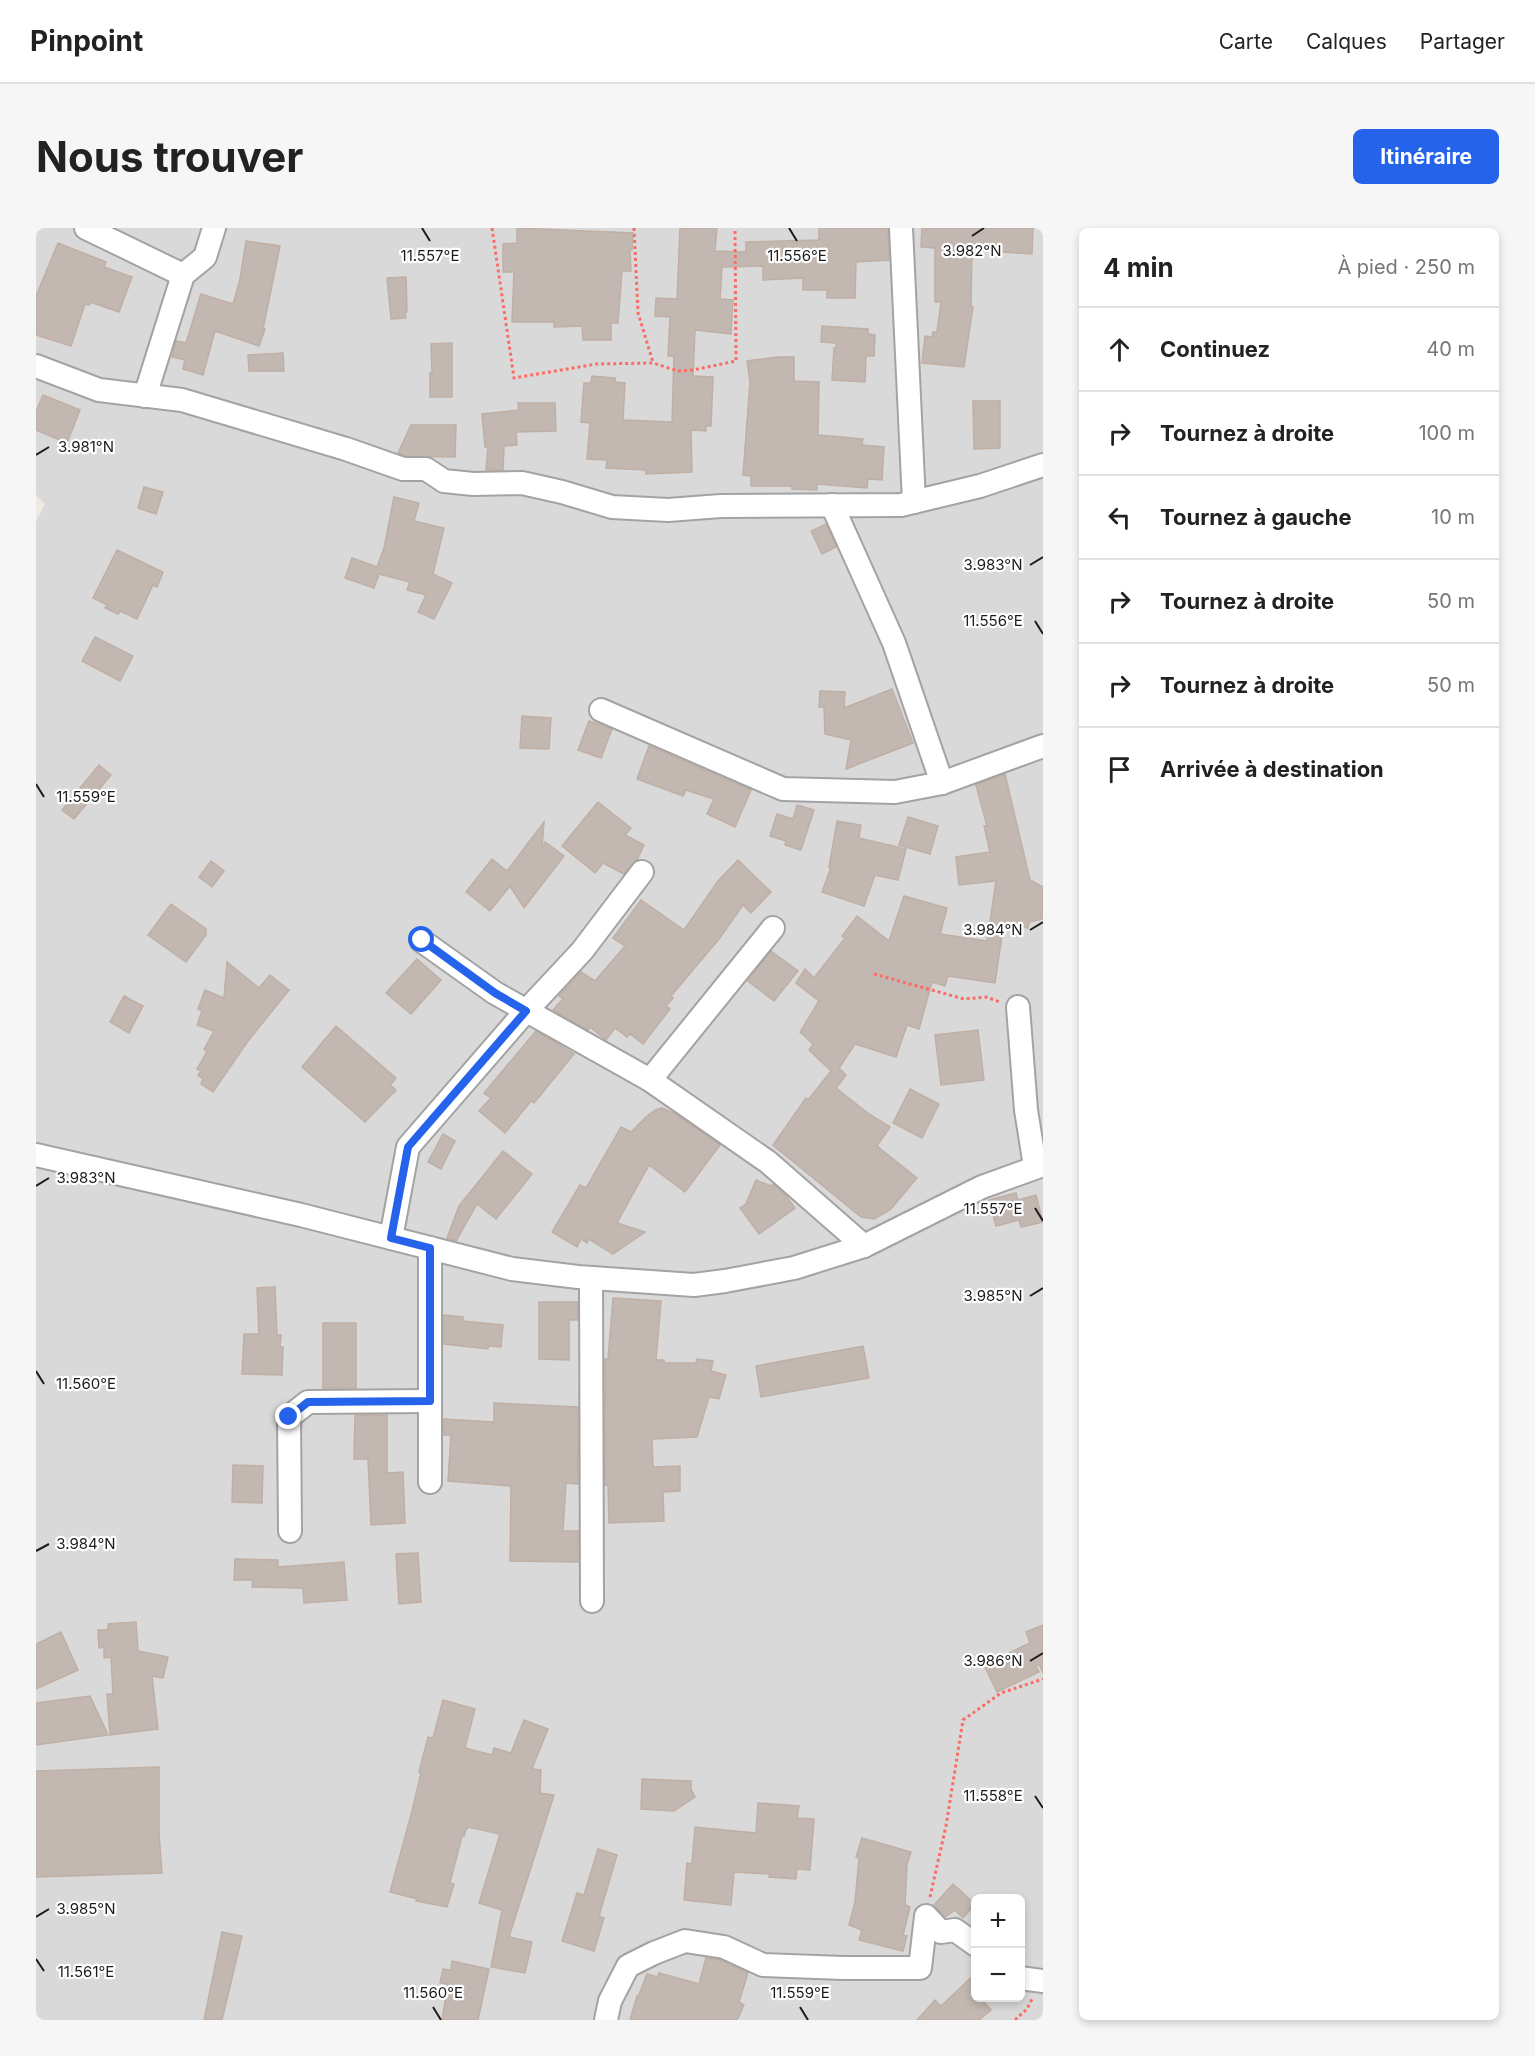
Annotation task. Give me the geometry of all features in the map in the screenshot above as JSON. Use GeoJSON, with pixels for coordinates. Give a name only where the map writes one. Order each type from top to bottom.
{"type":"FeatureCollection","features":[{"type":"Feature","properties":{"kind":"street"},"geometry":{"type":"LineString","coordinates":[[86,228],[183,275]]}},
{"type":"Feature","properties":{"kind":"street"},"geometry":{"type":"LineString","coordinates":[[145,396],[183,275],[205,257],[214,228]]}},
{"type":"Feature","properties":{"kind":"street"},"geometry":{"type":"LineString","coordinates":[[901,228],[914,502]]}},
{"type":"Feature","properties":{"kind":"street"},"geometry":{"type":"LineString","coordinates":[[36,366],[99,390],[182,400],[346,449],[403,469],[426,469],[444,481],[473,484],[522,483],[612,507],[668,510],[721,506],[901,505],[980,486],[1043,465]]}},
{"type":"Feature","properties":{"kind":"street"},"geometry":{"type":"LineString","coordinates":[[832,505],[894,643],[942,783]]}},
{"type":"Feature","properties":{"kind":"street"},"geometry":{"type":"LineString","coordinates":[[601,710],[783,789],[895,792],[942,783],[1043,746]]}},
{"type":"Feature","properties":{"kind":"street"},"geometry":{"type":"LineString","coordinates":[[391,1238],[408,1147],[526,1011],[582,951],[642,872]]}},
{"type":"Feature","properties":{"kind":"street"},"geometry":{"type":"LineString","coordinates":[[650,1080],[773,928]]}},
{"type":"Feature","properties":{"kind":"street"},"geometry":{"type":"LineString","coordinates":[[422,940],[495,993],[650,1080],[768,1162],[864,1246]]}},
{"type":"Feature","properties":{"kind":"street"},"geometry":{"type":"LineString","coordinates":[[36,1155],[301,1215],[512,1269],[591,1278],[694,1284],[725,1281],[794,1268],[864,1246],[982,1187],[1039,1165],[1026,1110],[1018,1007]]}},
{"type":"Feature","properties":{"kind":"street"},"geometry":{"type":"LineString","coordinates":[[430,1248],[430,1482]]}},
{"type":"Feature","properties":{"kind":"street"},"geometry":{"type":"LineString","coordinates":[[591,1278],[592,1601]]}},
{"type":"Feature","properties":{"kind":"street"},"geometry":{"type":"LineString","coordinates":[[290,1532],[289,1417],[308,1402],[430,1401]]}},
{"type":"Feature","properties":{"kind":"street"},"geometry":{"type":"LineString","coordinates":[[926,1916],[941,1932],[955,1929],[971,1942]]}},
{"type":"Feature","properties":{"kind":"street"},"geometry":{"type":"LineString","coordinates":[[606,2020],[610,2001],[628,1966],[685,1941],[724,1947],[763,1965],[920,1968],[926,1916]]}},
{"type":"Feature","properties":{"kind":"path"},"geometry":{"type":"LineString","coordinates":[[492,228],[514,378],[596,364],[653,363],[678,371],[736,361],[735,228]]}},
{"type":"Feature","properties":{"kind":"path"},"geometry":{"type":"LineString","coordinates":[[634,228],[638,313],[653,363]]}},
{"type":"Feature","properties":{"kind":"path"},"geometry":{"type":"LineString","coordinates":[[874,974],[964,999],[986,997],[1018,1007]]}},
{"type":"Feature","properties":{"kind":"path"},"geometry":{"type":"LineString","coordinates":[[926,1916],[946,1826],[963,1720],[1001,1693],[1043,1679]]}},
{"type":"Feature","properties":{"kind":"path"},"geometry":{"type":"LineString","coordinates":[[1015,2020],[1027,2009],[1035,1981]]}},
{"type":"Feature","properties":{"kind":"shaded area"},"geometry":{"type":"Polygon","coordinates":[[[36,228],[1043,228],[1043,2020],[36,2020],[36,521],[45,504],[36,495],[36,228]]]}},
{"type":"Feature","properties":{"kind":"building"},"geometry":{"type":"Polygon","coordinates":[[[517,228],[633,233],[632,250],[630,250],[631,271],[622,271],[618,323],[611,323],[611,340],[583,340],[582,326],[554,327],[554,322],[512,322],[514,272],[503,272],[503,244],[517,243],[517,228]]]}},
{"type":"Feature","properties":{"kind":"building"},"geometry":{"type":"Polygon","coordinates":[[[680,228],[717,228],[715,251],[746,252],[746,242],[819,240],[819,228],[888,228],[889,260],[856,262],[855,298],[827,298],[827,290],[803,290],[803,278],[763,280],[763,266],[722,267],[720,299],[733,300],[731,334],[695,330],[693,376],[713,377],[711,426],[706,426],[706,431],[691,430],[692,472],[646,474],[646,470],[606,468],[607,460],[587,459],[590,423],[581,422],[584,383],[591,383],[592,376],[615,378],[615,382],[625,383],[623,420],[672,422],[674,356],[668,356],[670,317],[655,316],[656,298],[677,299],[680,228]]]}},
{"type":"Feature","properties":{"kind":"building"},"geometry":{"type":"Polygon","coordinates":[[[922,228],[1033,228],[1032,254],[972,250],[971,306],[973,307],[964,367],[922,363],[925,336],[932,337],[933,332],[937,332],[941,302],[935,302],[935,248],[921,247],[922,228]]]}},
{"type":"Feature","properties":{"kind":"building"},"geometry":{"type":"Polygon","coordinates":[[[246,241],[280,246],[263,329],[265,329],[259,346],[215,331],[203,375],[183,369],[185,360],[172,357],[176,341],[186,343],[201,294],[233,304],[240,279],[246,241]]]}},
{"type":"Feature","properties":{"kind":"building"},"geometry":{"type":"Polygon","coordinates":[[[58,243],[106,262],[104,267],[132,277],[119,312],[90,302],[89,305],[85,304],[71,346],[36,335],[36,296],[58,243]]]}},
{"type":"Feature","properties":{"kind":"building"},"geometry":{"type":"Polygon","coordinates":[[[406,277],[406,318],[391,319],[387,278],[406,277]]]}},
{"type":"Feature","properties":{"kind":"building"},"geometry":{"type":"Polygon","coordinates":[[[822,326],[868,329],[868,334],[875,335],[874,356],[866,356],[865,382],[832,380],[836,343],[821,342],[822,326]]]}},
{"type":"Feature","properties":{"kind":"building"},"geometry":{"type":"Polygon","coordinates":[[[452,343],[452,397],[430,397],[431,344],[452,343]]]}},
{"type":"Feature","properties":{"kind":"building"},"geometry":{"type":"Polygon","coordinates":[[[283,353],[284,371],[249,371],[248,355],[283,353]]]}},
{"type":"Feature","properties":{"kind":"building"},"geometry":{"type":"Polygon","coordinates":[[[794,357],[794,381],[819,382],[818,435],[863,439],[862,445],[884,447],[882,480],[868,479],[867,488],[817,484],[817,490],[792,489],[792,486],[751,486],[751,476],[743,475],[750,382],[747,361],[794,357]]]}},
{"type":"Feature","properties":{"kind":"building"},"geometry":{"type":"Polygon","coordinates":[[[43,395],[80,410],[67,443],[36,430],[36,412],[43,395]]]}},
{"type":"Feature","properties":{"kind":"building"},"geometry":{"type":"Polygon","coordinates":[[[973,401],[1000,401],[1000,448],[974,449],[973,401]]]}},
{"type":"Feature","properties":{"kind":"building"},"geometry":{"type":"Polygon","coordinates":[[[518,403],[555,403],[556,431],[516,432],[517,445],[504,446],[503,470],[486,470],[488,447],[485,447],[482,414],[519,410],[518,403]]]}},
{"type":"Feature","properties":{"kind":"building"},"geometry":{"type":"Polygon","coordinates":[[[411,425],[456,425],[455,457],[405,456],[398,453],[411,425]]]}},
{"type":"Feature","properties":{"kind":"building"},"geometry":{"type":"Polygon","coordinates":[[[144,487],[163,492],[156,514],[138,508],[144,487]]]}},
{"type":"Feature","properties":{"kind":"building"},"geometry":{"type":"Polygon","coordinates":[[[394,497],[419,503],[414,521],[444,528],[433,574],[452,583],[434,619],[418,612],[426,595],[407,590],[410,582],[379,574],[374,588],[345,578],[352,558],[377,567],[384,548],[394,497]]]}},
{"type":"Feature","properties":{"kind":"building"},"geometry":{"type":"Polygon","coordinates":[[[826,524],[836,547],[822,554],[811,531],[826,524]]]}},
{"type":"Feature","properties":{"kind":"building"},"geometry":{"type":"Polygon","coordinates":[[[117,550],[163,572],[157,587],[153,585],[137,619],[120,611],[118,614],[105,608],[107,605],[93,598],[117,550]]]}},
{"type":"Feature","properties":{"kind":"building"},"geometry":{"type":"Polygon","coordinates":[[[95,637],[133,656],[120,681],[82,661],[95,637]]]}},
{"type":"Feature","properties":{"kind":"building"},"geometry":{"type":"Polygon","coordinates":[[[892,689],[913,743],[846,769],[851,740],[825,734],[824,707],[819,707],[820,691],[845,692],[844,708],[892,689]]]}},
{"type":"Feature","properties":{"kind":"building"},"geometry":{"type":"Polygon","coordinates":[[[522,716],[551,718],[549,749],[520,748],[522,716]]]}},
{"type":"Feature","properties":{"kind":"building"},"geometry":{"type":"Polygon","coordinates":[[[589,721],[612,729],[601,758],[578,750],[589,721]]]}},
{"type":"Feature","properties":{"kind":"building"},"geometry":{"type":"Polygon","coordinates":[[[649,746],[751,790],[735,827],[707,814],[714,799],[686,790],[683,796],[637,779],[649,746]]]}},
{"type":"Feature","properties":{"kind":"building"},"geometry":{"type":"Polygon","coordinates":[[[99,765],[111,775],[74,819],[62,810],[99,765]]]}},
{"type":"Feature","properties":{"kind":"building"},"geometry":{"type":"Polygon","coordinates":[[[1005,774],[1030,880],[1043,887],[1043,919],[1029,922],[1028,928],[1004,922],[995,983],[948,976],[945,986],[932,982],[919,1029],[907,1025],[896,1057],[855,1044],[839,1068],[846,1075],[836,1088],[890,1127],[877,1146],[917,1178],[890,1210],[874,1219],[861,1217],[773,1145],[806,1098],[808,1100],[831,1071],[809,1050],[813,1044],[800,1032],[819,1001],[796,983],[805,969],[814,978],[845,938],[842,936],[857,916],[889,941],[904,896],[947,908],[940,934],[987,941],[996,881],[959,885],[956,857],[990,852],[984,826],[987,826],[976,785],[1005,774]]]}},
{"type":"Feature","properties":{"kind":"building"},"geometry":{"type":"Polygon","coordinates":[[[598,802],[631,828],[625,835],[644,845],[637,860],[624,874],[603,863],[595,873],[562,846],[598,802]]]}},
{"type":"Feature","properties":{"kind":"building"},"geometry":{"type":"Polygon","coordinates":[[[797,805],[814,810],[801,850],[785,845],[786,841],[770,836],[777,814],[793,819],[797,805]]]}},
{"type":"Feature","properties":{"kind":"building"},"geometry":{"type":"Polygon","coordinates":[[[908,817],[938,826],[930,854],[899,845],[908,817]]]}},
{"type":"Feature","properties":{"kind":"building"},"geometry":{"type":"Polygon","coordinates":[[[837,821],[861,825],[859,838],[906,849],[898,880],[875,875],[864,906],[822,892],[831,867],[829,867],[837,821]]]}},
{"type":"Feature","properties":{"kind":"building"},"geometry":{"type":"Polygon","coordinates":[[[544,822],[542,848],[545,842],[564,856],[524,908],[510,886],[490,911],[466,892],[492,859],[507,871],[544,822]]]}},
{"type":"Feature","properties":{"kind":"building"},"geometry":{"type":"Polygon","coordinates":[[[738,860],[771,892],[751,913],[743,905],[719,939],[671,996],[673,998],[666,1006],[670,1009],[643,1044],[630,1034],[627,1037],[615,1028],[606,1040],[590,1027],[588,1030],[553,1010],[563,999],[559,996],[581,972],[595,981],[625,946],[613,938],[641,900],[684,930],[718,881],[738,860]]]}},
{"type":"Feature","properties":{"kind":"building"},"geometry":{"type":"Polygon","coordinates":[[[211,861],[224,871],[212,887],[199,877],[211,861]]]}},
{"type":"Feature","properties":{"kind":"building"},"geometry":{"type":"Polygon","coordinates":[[[171,904],[206,929],[206,935],[186,962],[148,935],[171,904]]]}},
{"type":"Feature","properties":{"kind":"building"},"geometry":{"type":"Polygon","coordinates":[[[771,951],[798,971],[774,1001],[748,981],[771,951]]]}},
{"type":"Feature","properties":{"kind":"building"},"geometry":{"type":"Polygon","coordinates":[[[417,959],[441,980],[411,1014],[386,993],[417,959]]]}},
{"type":"Feature","properties":{"kind":"building"},"geometry":{"type":"Polygon","coordinates":[[[227,962],[259,988],[270,975],[289,990],[248,1041],[213,1092],[201,1084],[203,1079],[198,1075],[201,1071],[197,1069],[207,1052],[204,1049],[214,1031],[197,1025],[202,1011],[198,1009],[205,990],[224,998],[227,962]]]}},
{"type":"Feature","properties":{"kind":"building"},"geometry":{"type":"Polygon","coordinates":[[[124,996],[143,1006],[129,1033],[110,1022],[124,996]]]}},
{"type":"Feature","properties":{"kind":"building"},"geometry":{"type":"Polygon","coordinates":[[[336,1026],[396,1078],[390,1085],[396,1090],[365,1122],[302,1067],[336,1026]]]}},
{"type":"Feature","properties":{"kind":"building"},"geometry":{"type":"Polygon","coordinates":[[[978,1030],[984,1080],[941,1085],[935,1035],[978,1030]]]}},
{"type":"Feature","properties":{"kind":"building"},"geometry":{"type":"Polygon","coordinates":[[[536,1031],[574,1054],[534,1103],[531,1101],[505,1133],[479,1111],[491,1098],[484,1093],[536,1031]]]}},
{"type":"Feature","properties":{"kind":"building"},"geometry":{"type":"Polygon","coordinates":[[[910,1089],[939,1104],[922,1138],[893,1123],[910,1089]]]}},
{"type":"Feature","properties":{"kind":"building"},"geometry":{"type":"Polygon","coordinates":[[[662,1108],[675,1114],[720,1145],[685,1192],[649,1165],[617,1223],[645,1232],[613,1254],[589,1239],[587,1243],[581,1239],[577,1247],[552,1232],[580,1185],[586,1188],[621,1127],[631,1132],[647,1116],[662,1108]]]}},
{"type":"Feature","properties":{"kind":"building"},"geometry":{"type":"Polygon","coordinates":[[[443,1134],[455,1141],[441,1169],[428,1162],[443,1134]]]}},
{"type":"Feature","properties":{"kind":"building"},"geometry":{"type":"Polygon","coordinates":[[[503,1151],[532,1174],[496,1219],[477,1204],[456,1241],[447,1238],[459,1206],[503,1151]]]}},
{"type":"Feature","properties":{"kind":"building"},"geometry":{"type":"Polygon","coordinates":[[[756,1180],[771,1186],[773,1184],[795,1208],[759,1234],[740,1208],[746,1204],[756,1180]]]}},
{"type":"Feature","properties":{"kind":"building"},"geometry":{"type":"Polygon","coordinates":[[[1016,1193],[1018,1200],[1036,1195],[1043,1222],[1021,1227],[1019,1220],[996,1226],[989,1200],[1016,1193]]]}},
{"type":"Feature","properties":{"kind":"building"},"geometry":{"type":"Polygon","coordinates":[[[275,1287],[277,1335],[281,1335],[280,1347],[283,1347],[282,1375],[242,1374],[244,1334],[259,1334],[257,1288],[275,1287]]]}},
{"type":"Feature","properties":{"kind":"building"},"geometry":{"type":"Polygon","coordinates":[[[613,1298],[661,1301],[656,1360],[664,1360],[664,1363],[696,1363],[697,1359],[713,1361],[711,1371],[726,1375],[719,1399],[709,1397],[697,1437],[652,1439],[653,1467],[680,1466],[680,1491],[663,1492],[664,1521],[609,1523],[608,1485],[605,1485],[605,1359],[608,1359],[613,1298]]]}},
{"type":"Feature","properties":{"kind":"building"},"geometry":{"type":"Polygon","coordinates":[[[539,1302],[578,1302],[578,1320],[569,1320],[569,1360],[539,1359],[539,1302]]]}},
{"type":"Feature","properties":{"kind":"building"},"geometry":{"type":"Polygon","coordinates":[[[444,1315],[463,1317],[463,1321],[503,1325],[501,1347],[488,1346],[488,1349],[444,1344],[444,1315]]]}},
{"type":"Feature","properties":{"kind":"building"},"geometry":{"type":"Polygon","coordinates":[[[323,1323],[356,1323],[356,1388],[323,1388],[323,1323]]]}},
{"type":"Feature","properties":{"kind":"building"},"geometry":{"type":"Polygon","coordinates":[[[863,1346],[869,1378],[761,1397],[756,1366],[863,1346]]]}},
{"type":"Feature","properties":{"kind":"building"},"geometry":{"type":"Polygon","coordinates":[[[494,1403],[578,1407],[578,1484],[566,1483],[563,1531],[578,1531],[578,1562],[510,1561],[511,1486],[448,1481],[451,1435],[444,1435],[444,1419],[494,1422],[494,1403]]]}},
{"type":"Feature","properties":{"kind":"building"},"geometry":{"type":"Polygon","coordinates":[[[355,1415],[387,1415],[387,1473],[403,1472],[405,1523],[371,1525],[368,1459],[354,1459],[355,1415]]]}},
{"type":"Feature","properties":{"kind":"building"},"geometry":{"type":"Polygon","coordinates":[[[233,1465],[263,1466],[262,1503],[232,1502],[233,1465]]]}},
{"type":"Feature","properties":{"kind":"building"},"geometry":{"type":"Polygon","coordinates":[[[418,1553],[421,1602],[399,1604],[396,1554],[418,1553]]]}},
{"type":"Feature","properties":{"kind":"building"},"geometry":{"type":"Polygon","coordinates":[[[235,1559],[278,1560],[278,1567],[344,1562],[347,1600],[304,1603],[303,1588],[252,1587],[253,1580],[234,1580],[235,1559]]]}},
{"type":"Feature","properties":{"kind":"building"},"geometry":{"type":"Polygon","coordinates":[[[136,1622],[138,1651],[168,1657],[163,1678],[152,1676],[158,1729],[110,1735],[107,1694],[113,1694],[111,1657],[104,1658],[104,1647],[99,1648],[98,1630],[108,1630],[108,1624],[136,1622]]]}},
{"type":"Feature","properties":{"kind":"building"},"geometry":{"type":"Polygon","coordinates":[[[1043,1625],[1043,1673],[1039,1664],[1036,1666],[1039,1672],[997,1692],[984,1665],[1030,1643],[1026,1632],[1043,1625]]]}},
{"type":"Feature","properties":{"kind":"building"},"geometry":{"type":"Polygon","coordinates":[[[61,1632],[78,1670],[36,1689],[36,1644],[61,1632]]]}},
{"type":"Feature","properties":{"kind":"building"},"geometry":{"type":"Polygon","coordinates":[[[90,1696],[108,1735],[36,1745],[36,1703],[90,1696]]]}},
{"type":"Feature","properties":{"kind":"building"},"geometry":{"type":"Polygon","coordinates":[[[443,1700],[475,1709],[465,1748],[492,1755],[494,1748],[511,1753],[524,1720],[548,1729],[532,1769],[541,1770],[540,1793],[554,1795],[509,1937],[532,1942],[525,1973],[491,1967],[502,1910],[479,1903],[500,1834],[468,1827],[462,1836],[450,1883],[454,1884],[447,1907],[416,1901],[418,1899],[390,1892],[412,1811],[428,1737],[433,1738],[443,1700]]]}},
{"type":"Feature","properties":{"kind":"building"},"geometry":{"type":"Polygon","coordinates":[[[159,1767],[159,1834],[162,1873],[36,1877],[36,1771],[159,1767]]]}},
{"type":"Feature","properties":{"kind":"building"},"geometry":{"type":"Polygon","coordinates":[[[642,1779],[691,1781],[691,1789],[695,1797],[674,1811],[641,1809],[642,1779]]]}},
{"type":"Feature","properties":{"kind":"building"},"geometry":{"type":"Polygon","coordinates":[[[758,1803],[799,1806],[797,1818],[814,1819],[810,1870],[797,1869],[796,1879],[769,1877],[770,1874],[734,1872],[731,1905],[684,1900],[687,1863],[692,1864],[695,1827],[756,1833],[758,1803]]]}},
{"type":"Feature","properties":{"kind":"building"},"geometry":{"type":"Polygon","coordinates":[[[862,1838],[911,1852],[907,1864],[905,1905],[910,1907],[903,1935],[907,1936],[903,1951],[859,1940],[862,1930],[849,1925],[855,1902],[859,1858],[856,1857],[862,1838]]]}},
{"type":"Feature","properties":{"kind":"building"},"geometry":{"type":"Polygon","coordinates":[[[598,1849],[617,1855],[599,1916],[604,1918],[594,1951],[562,1941],[577,1893],[584,1895],[598,1849]]]}},
{"type":"Feature","properties":{"kind":"building"},"geometry":{"type":"Polygon","coordinates":[[[953,1884],[971,1900],[971,1909],[963,1918],[955,1910],[945,1917],[934,1905],[953,1884]]]}},
{"type":"Feature","properties":{"kind":"building"},"geometry":{"type":"Polygon","coordinates":[[[222,1932],[242,1936],[222,2020],[204,2020],[222,1932]]]}},
{"type":"Feature","properties":{"kind":"building"},"geometry":{"type":"Polygon","coordinates":[[[706,1958],[720,1960],[748,1973],[739,2002],[744,2005],[737,2020],[630,2020],[647,1974],[658,1977],[659,1973],[699,1984],[706,1958]]]}},
{"type":"Feature","properties":{"kind":"building"},"geometry":{"type":"Polygon","coordinates":[[[452,1961],[489,1969],[478,2020],[442,2020],[448,1984],[440,1983],[443,1969],[451,1970],[452,1961]]]}},
{"type":"Feature","properties":{"kind":"building"},"geometry":{"type":"Polygon","coordinates":[[[971,1978],[971,2002],[984,2002],[991,2010],[979,2020],[917,2020],[935,2000],[941,2006],[971,1978]]]}},
{"type":"Feature","properties":{"kind":"route"},"geometry":{"type":"LineString","coordinates":[[289,1417],[308,1402],[430,1401],[430,1248],[391,1238],[408,1147],[526,1011],[495,993],[422,940]]}}]}
